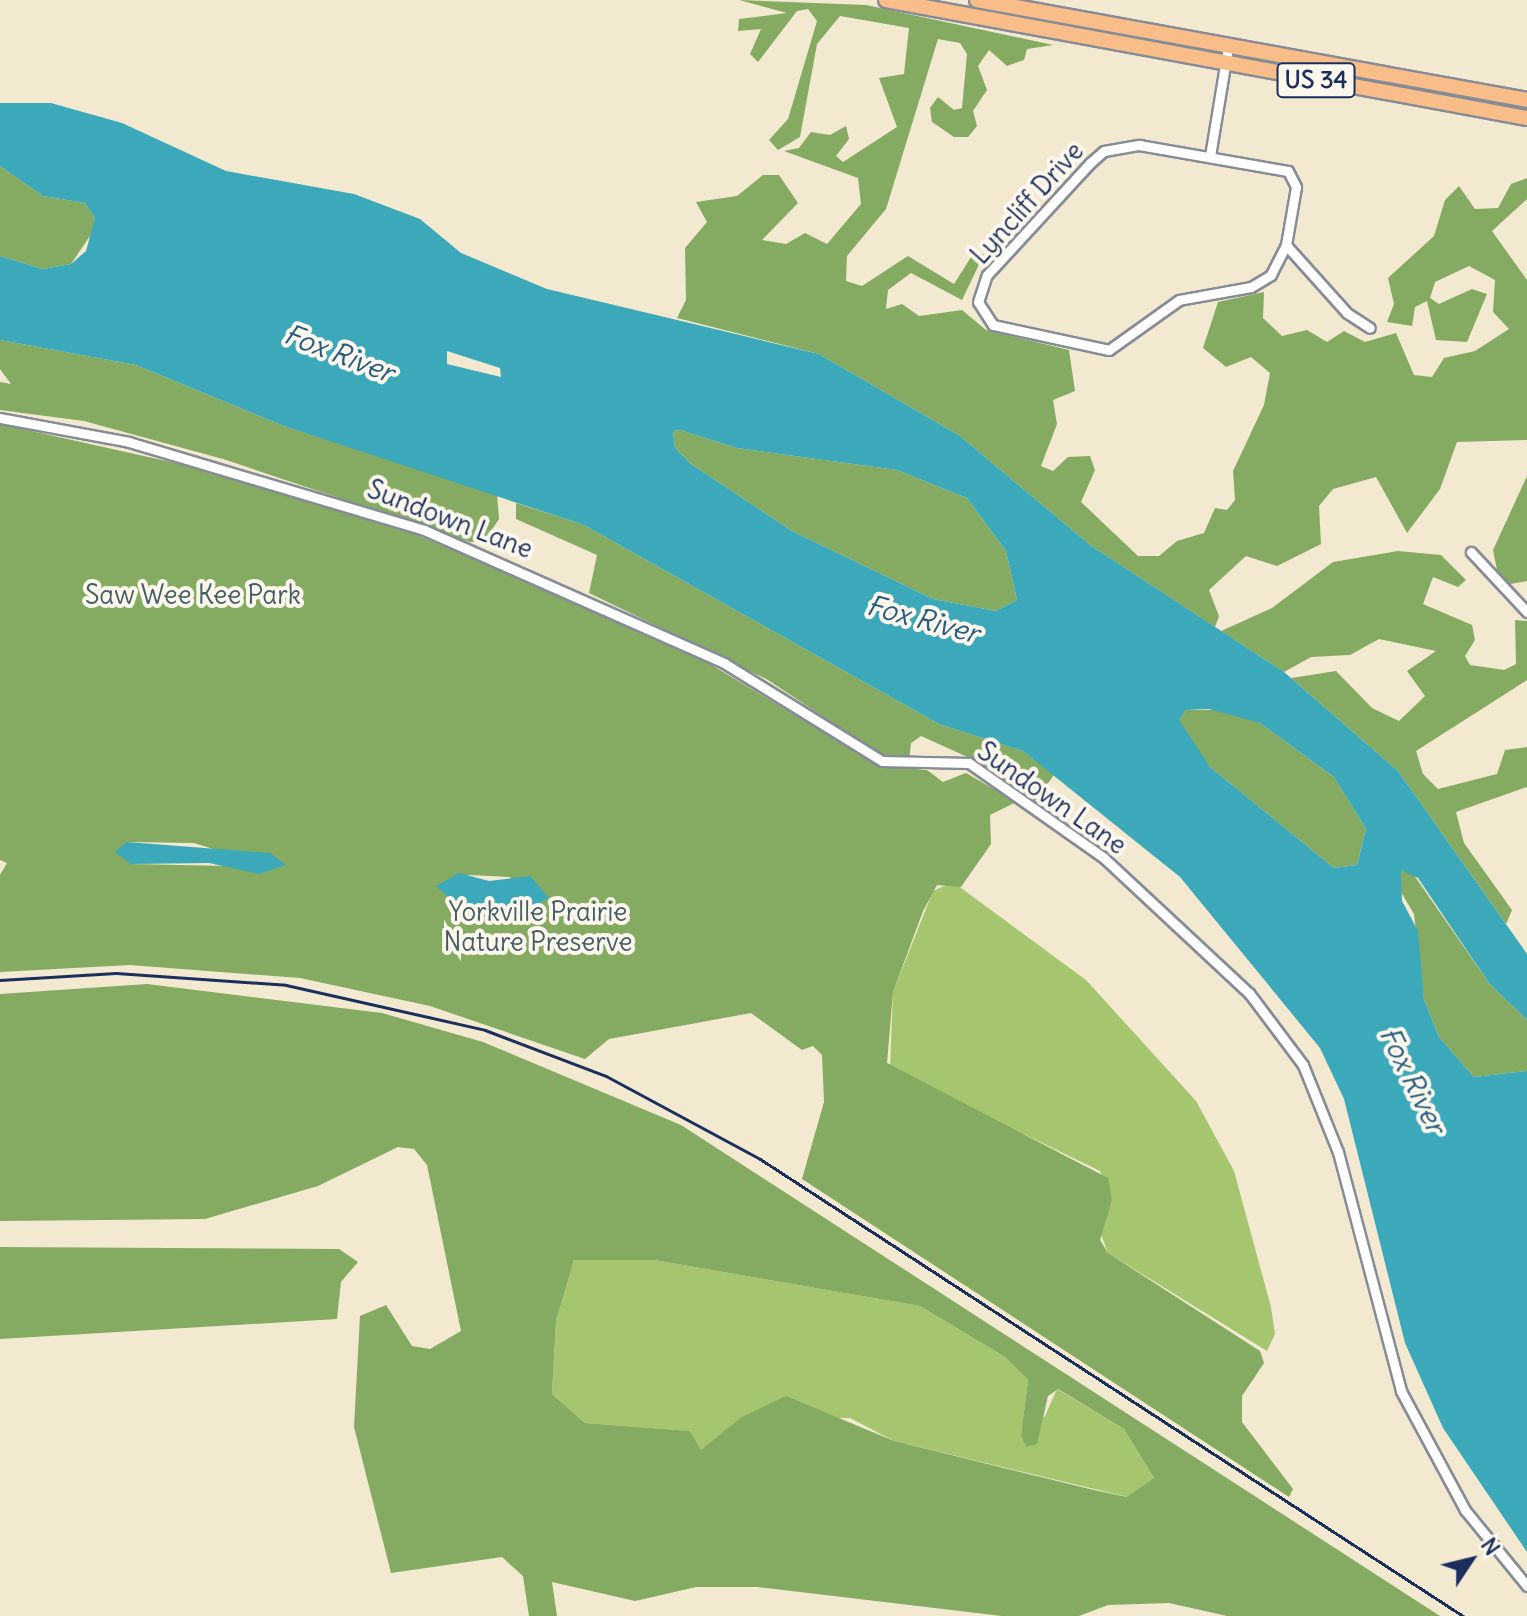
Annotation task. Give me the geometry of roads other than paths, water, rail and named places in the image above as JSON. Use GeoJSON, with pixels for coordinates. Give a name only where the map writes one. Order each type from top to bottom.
{"type":"FeatureCollection","features":[{"type":"Feature","properties":{"kind":"main road","name":"US 34"},"geometry":{"type":"LineString","coordinates":[[886,0],[1527,118]]}},
{"type":"Feature","properties":{"kind":"main road","name":"US 34"},"geometry":{"type":"LineString","coordinates":[[977,0],[1527,100]]}},
{"type":"Feature","properties":{"kind":"street"},"geometry":{"type":"LineString","coordinates":[[1210,156],[1228,47]]}},
{"type":"Feature","properties":{"kind":"street","name":"Lyncliff Drive"},"geometry":{"type":"LineString","coordinates":[[1139,145],[1210,156],[1288,171],[1296,187],[1286,245],[1271,275],[1251,287],[1179,300],[1109,350],[1009,331],[983,314],[978,302],[987,275],[1104,151],[1139,145]]}},
{"type":"Feature","properties":{"kind":"street"},"geometry":{"type":"LineString","coordinates":[[1286,245],[1347,313],[1370,328]]}},
{"type":"Feature","properties":{"kind":"street","name":"Sundown Lane"},"geometry":{"type":"LineString","coordinates":[[0,418],[129,442],[424,530],[724,663],[882,761],[969,763],[1104,858],[1249,993],[1303,1065],[1338,1152],[1401,1391],[1465,1510],[1527,1586]]}},
{"type":"Feature","properties":{"kind":"street"},"geometry":{"type":"LineString","coordinates":[[1471,552],[1527,612]]}},
{"type":"Feature","properties":{"kind":"water","name":"Fox River"},"geometry":{"type":"Polygon","coordinates":[[[0,103],[51,103],[122,123],[226,171],[354,194],[420,219],[461,253],[547,289],[819,354],[960,436],[1090,545],[1284,672],[1398,771],[1527,954],[1527,1020],[1489,983],[1418,878],[1401,870],[1402,901],[1418,931],[1424,1000],[1439,1037],[1474,1077],[1527,1071],[1527,1552],[1443,1428],[1405,1343],[1344,1099],[1320,1048],[1180,877],[1023,751],[939,724],[584,525],[284,426],[136,365],[0,340],[0,256],[43,269],[71,264],[86,251],[95,218],[85,203],[43,196],[0,166],[0,103]],[[447,351],[447,364],[501,377],[500,368],[447,351]],[[680,430],[673,431],[675,448],[691,464],[792,531],[933,599],[996,611],[1017,600],[1006,551],[967,498],[897,470],[737,448],[680,430]],[[1209,709],[1186,710],[1179,720],[1210,767],[1334,868],[1357,865],[1366,829],[1334,777],[1260,723],[1209,709]]]}},
{"type":"Feature","properties":{"kind":"water"},"geometry":{"type":"Polygon","coordinates":[[[127,842],[270,853],[286,865],[259,874],[209,863],[131,864],[115,852],[127,842]]]}},
{"type":"Feature","properties":{"kind":"water"},"geometry":{"type":"Polygon","coordinates":[[[459,873],[489,881],[530,876],[549,898],[528,909],[455,903],[436,886],[459,873]]]}},
{"type":"Feature","properties":{"kind":"railway"},"geometry":{"type":"LineString","coordinates":[[0,980],[116,973],[286,985],[485,1030],[606,1076],[760,1159],[1463,1616]]}},
{"type":"Feature","properties":{"kind":"park label","name":"Saw Wee Kee Park"},"geometry":{"type":"Point","coordinates":[193,595]}},
{"type":"Feature","properties":{"kind":"park label","name":"Yorkville Prairie Nature Preserve"},"geometry":{"type":"Point","coordinates":[538,927]}}]}
